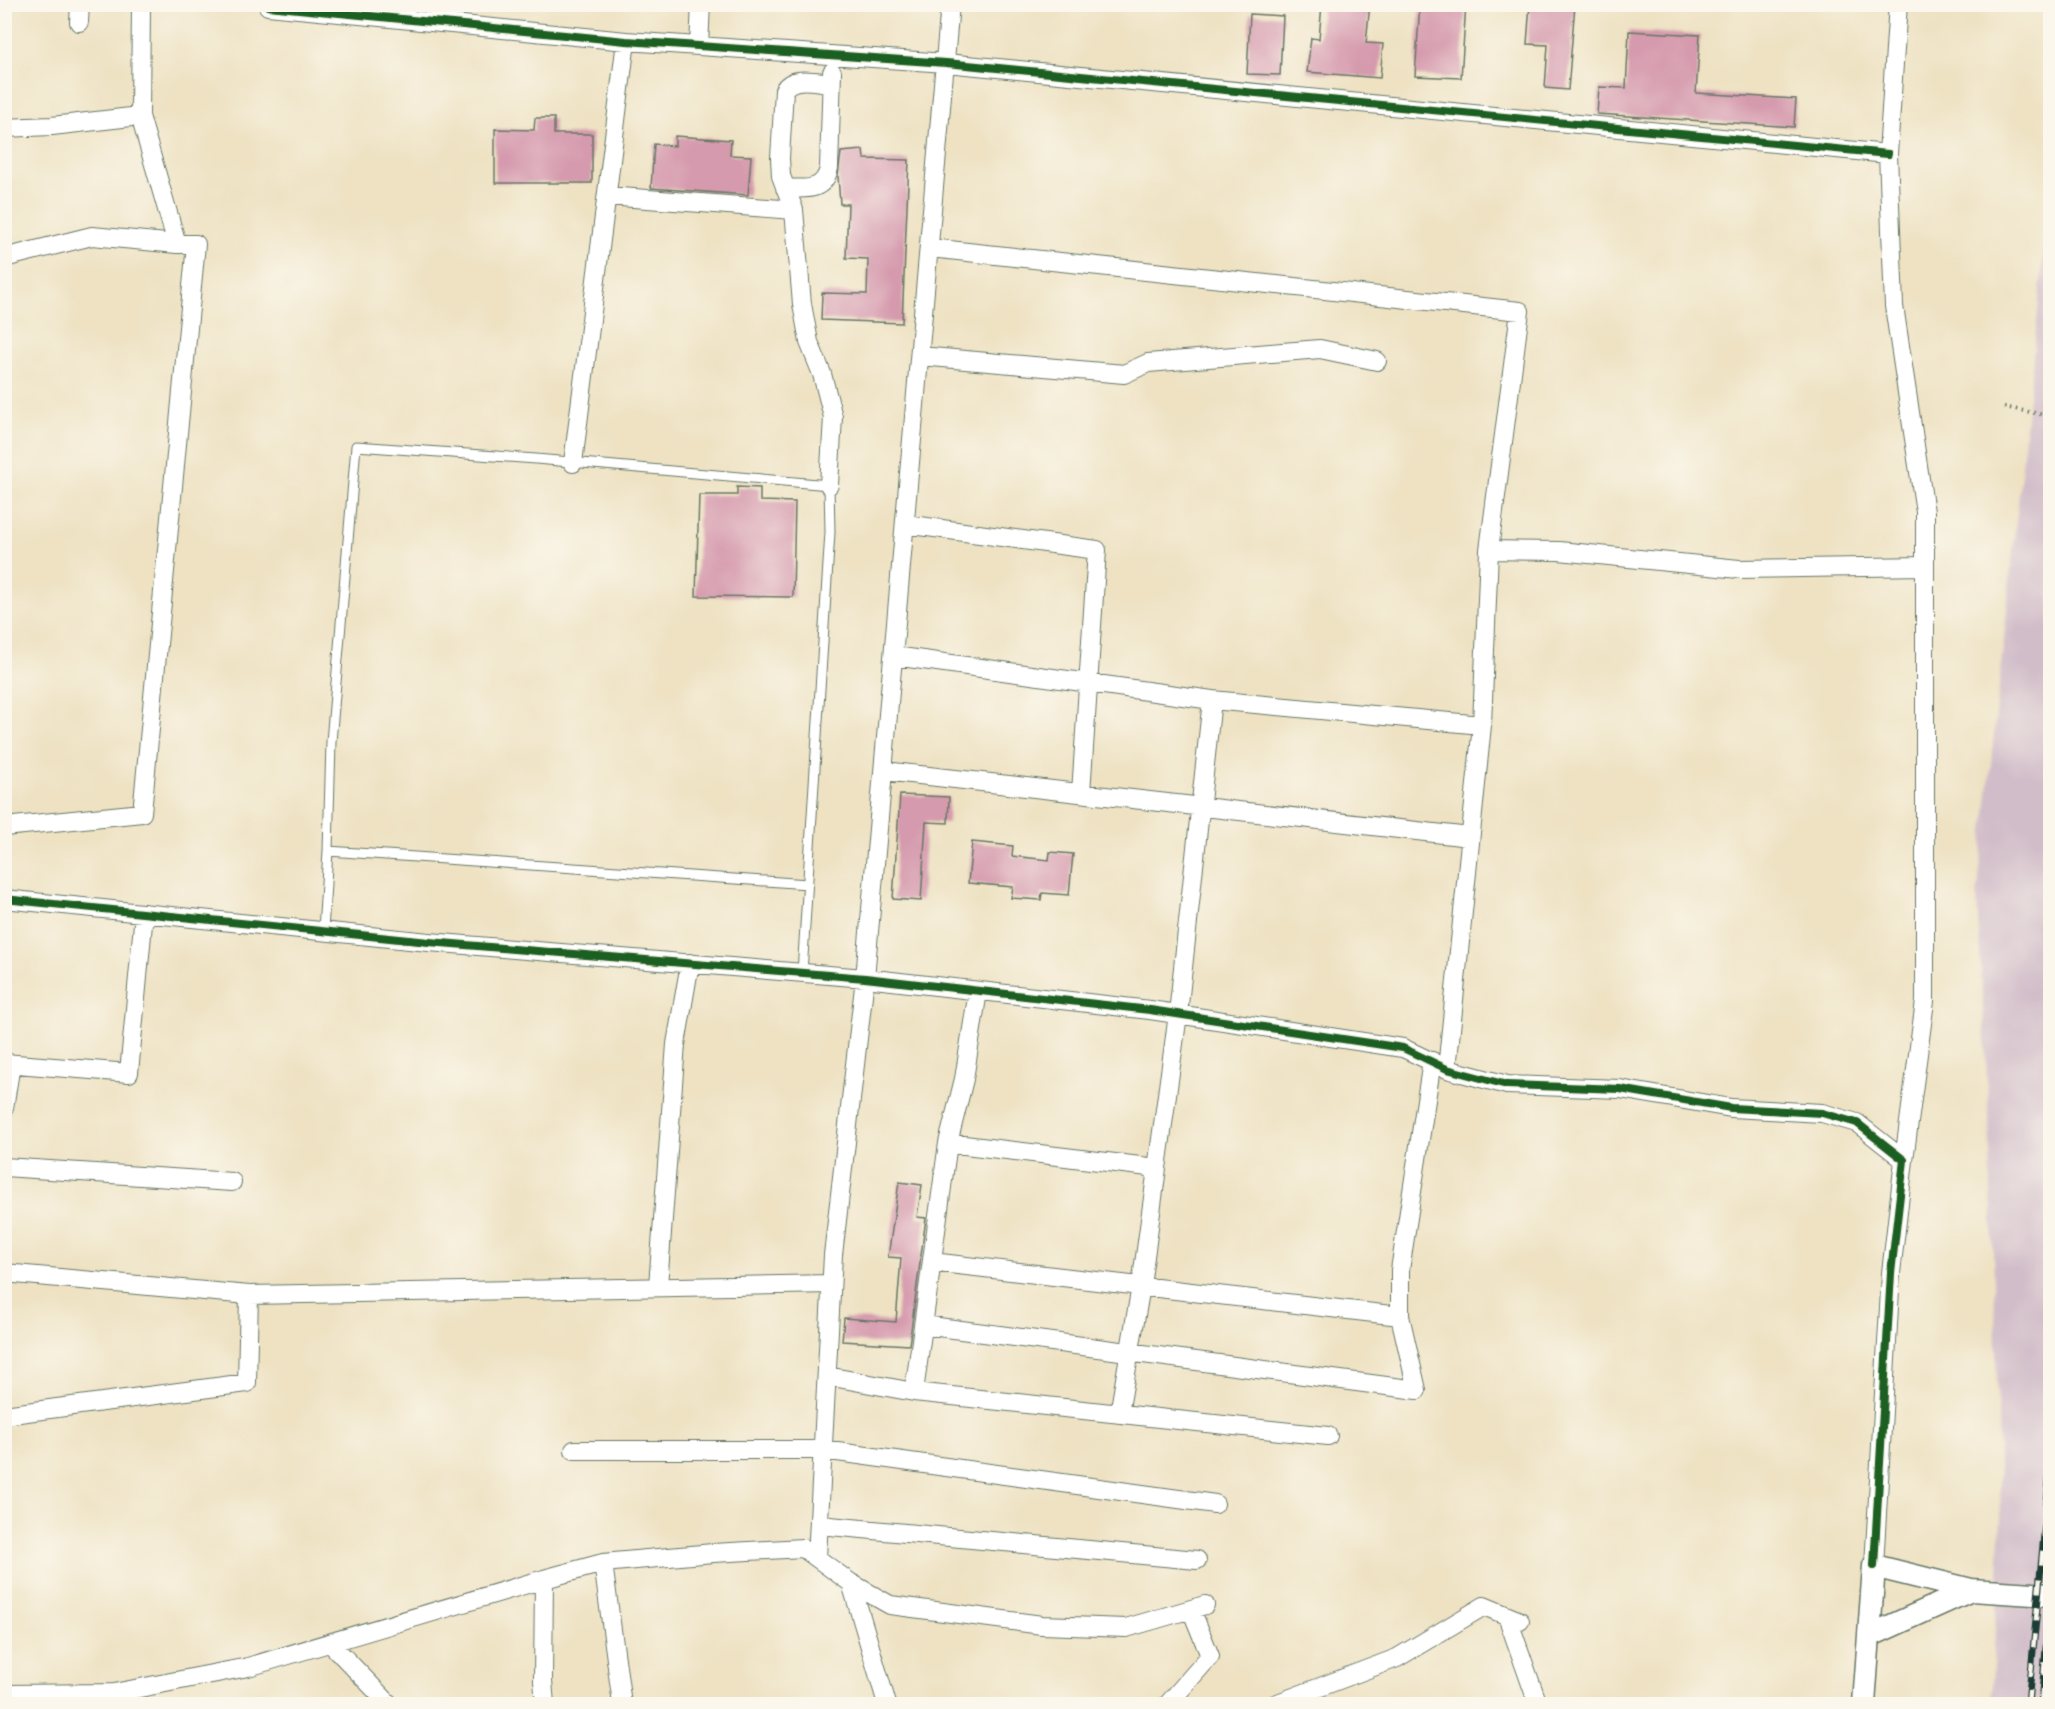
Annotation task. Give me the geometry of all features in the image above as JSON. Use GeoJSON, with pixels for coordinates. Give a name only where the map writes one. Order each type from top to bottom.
{"type":"FeatureCollection","features":[{"type":"Feature","properties":{"kind":"street"},"geometry":{"type":"LineString","coordinates":[[141,4],[140,116],[177,244]]}},
{"type":"Feature","properties":{"kind":"street"},"geometry":{"type":"LineString","coordinates":[[699,46],[701,4]]}},
{"type":"Feature","properties":{"kind":"street"},"geometry":{"type":"LineString","coordinates":[[817,1558],[832,1255],[865,978],[950,4]]}},
{"type":"Feature","properties":{"kind":"street"},"geometry":{"type":"LineString","coordinates":[[1864,1704],[1891,1273],[1925,1001],[1925,512],[1894,306],[1888,154],[1898,4]]}},
{"type":"Feature","properties":{"kind":"street"},"geometry":{"type":"LineString","coordinates":[[268,6],[344,9],[626,41],[946,63],[1888,154]]}},
{"type":"Feature","properties":{"kind":"street"},"geometry":{"type":"LineString","coordinates":[[573,463],[626,41]]}},
{"type":"Feature","properties":{"kind":"street"},"geometry":{"type":"LineString","coordinates":[[785,188],[808,189],[819,185],[827,178],[832,55]]}},
{"type":"Feature","properties":{"kind":"street"},"geometry":{"type":"LineString","coordinates":[[829,485],[833,417],[822,374],[809,342],[802,304],[794,210],[781,176],[780,158],[784,90],[787,85],[795,81],[831,83]]}},
{"type":"Feature","properties":{"kind":"street"},"geometry":{"type":"LineString","coordinates":[[4,128],[52,126],[140,116]]}},
{"type":"Feature","properties":{"kind":"street"},"geometry":{"type":"LineString","coordinates":[[607,196],[794,210]]}},
{"type":"Feature","properties":{"kind":"street"},"geometry":{"type":"LineString","coordinates":[[4,258],[92,236],[196,244],[142,813],[4,827]]}},
{"type":"Feature","properties":{"kind":"street"},"geometry":{"type":"LineString","coordinates":[[923,1325],[1418,1390],[1400,1316],[1400,1270],[1439,1065],[1470,837],[1482,725],[1489,550],[1520,312],[930,248]]}},
{"type":"Feature","properties":{"kind":"street"},"geometry":{"type":"LineString","coordinates":[[920,356],[1124,374],[1148,363],[1320,349],[1377,361]]}},
{"type":"Feature","properties":{"kind":"street"},"geometry":{"type":"LineString","coordinates":[[905,524],[1097,550],[1081,793]]}},
{"type":"Feature","properties":{"kind":"street"},"geometry":{"type":"LineString","coordinates":[[1489,550],[1559,551],[1739,569],[1925,566]]}},
{"type":"Feature","properties":{"kind":"street"},"geometry":{"type":"LineString","coordinates":[[894,656],[1212,700],[1482,725]]}},
{"type":"Feature","properties":{"kind":"street"},"geometry":{"type":"LineString","coordinates":[[1119,1414],[1141,1286],[1178,1014],[1212,700]]}},
{"type":"Feature","properties":{"kind":"street"},"geometry":{"type":"LineString","coordinates":[[884,771],[1470,837]]}},
{"type":"Feature","properties":{"kind":"street"},"geometry":{"type":"LineString","coordinates":[[4,899],[429,942],[865,978],[1178,1014],[1403,1048],[1439,1065],[1507,1085],[1620,1089],[1731,1108],[1822,1113],[1857,1123],[1904,1160]]}},
{"type":"Feature","properties":{"kind":"street"},"geometry":{"type":"LineString","coordinates":[[4,1108],[8,1063],[129,1073],[144,913]]}},
{"type":"Feature","properties":{"kind":"street"},"geometry":{"type":"LineString","coordinates":[[658,1286],[676,1044],[690,963]]}},
{"type":"Feature","properties":{"kind":"street"},"geometry":{"type":"LineString","coordinates":[[914,1392],[948,1143],[964,1080],[978,991]]}},
{"type":"Feature","properties":{"kind":"street"},"geometry":{"type":"LineString","coordinates":[[948,1143],[1157,1168]]}},
{"type":"Feature","properties":{"kind":"street"},"geometry":{"type":"LineString","coordinates":[[4,1167],[232,1182]]}},
{"type":"Feature","properties":{"kind":"street"},"geometry":{"type":"LineString","coordinates":[[932,1262],[1400,1316]]}},
{"type":"Feature","properties":{"kind":"street"},"geometry":{"type":"LineString","coordinates":[[4,1273],[249,1295],[831,1284]]}},
{"type":"Feature","properties":{"kind":"street"},"geometry":{"type":"LineString","coordinates":[[4,1415],[247,1383],[249,1295]]}},
{"type":"Feature","properties":{"kind":"street"},"geometry":{"type":"LineString","coordinates":[[826,1376],[914,1392],[1328,1436]]}},
{"type":"Feature","properties":{"kind":"street"},"geometry":{"type":"LineString","coordinates":[[574,1450],[823,1450],[1215,1504]]}},
{"type":"Feature","properties":{"kind":"street"},"geometry":{"type":"LineString","coordinates":[[819,1525],[1197,1560]]}},
{"type":"Feature","properties":{"kind":"street"},"geometry":{"type":"LineString","coordinates":[[4,1694],[114,1693],[248,1667],[603,1563],[803,1548],[850,1583],[890,1605],[1042,1625],[1126,1628],[1198,1607],[1210,1656],[1168,1704]]}},
{"type":"Feature","properties":{"kind":"street"},"geometry":{"type":"LineString","coordinates":[[603,1563],[622,1704]]}},
{"type":"Feature","properties":{"kind":"street"},"geometry":{"type":"LineString","coordinates":[[1874,1566],[1971,1590],[2050,1595]]}},
{"type":"Feature","properties":{"kind":"street"},"geometry":{"type":"LineString","coordinates":[[544,1579],[543,1681],[545,1704]]}},
{"type":"Feature","properties":{"kind":"street"},"geometry":{"type":"LineString","coordinates":[[850,1583],[887,1704]]}},
{"type":"Feature","properties":{"kind":"street"},"geometry":{"type":"LineString","coordinates":[[1869,1636],[1971,1590]]}},
{"type":"Feature","properties":{"kind":"street"},"geometry":{"type":"LineString","coordinates":[[1275,1704],[1397,1658],[1484,1606],[1513,1618],[1538,1704]]}},
{"type":"Feature","properties":{"kind":"street"},"geometry":{"type":"LineString","coordinates":[[330,1644],[389,1704]]}},
{"type":"Feature","properties":{"kind":"lane"},"geometry":{"type":"LineString","coordinates":[[322,931],[328,851],[331,742],[356,446],[829,485],[830,532],[802,973]]}},
{"type":"Feature","properties":{"kind":"lane"},"geometry":{"type":"LineString","coordinates":[[328,851],[808,884]]}},
{"type":"Feature","properties":{"kind":"path"},"geometry":{"type":"LineString","coordinates":[[2004,407],[2050,416]]}},
{"type":"Feature","properties":{"kind":"shaded area"},"geometry":{"type":"Polygon","coordinates":[[[2050,195],[2050,1704],[1991,1704],[2001,1518],[1989,1116],[1977,898],[2050,195]]]}},
{"type":"Feature","properties":{"kind":"building"},"geometry":{"type":"Polygon","coordinates":[[[1322,4],[1370,4],[1366,43],[1383,44],[1380,78],[1307,72],[1311,38],[1319,39],[1322,4]]]}},
{"type":"Feature","properties":{"kind":"building"},"geometry":{"type":"Polygon","coordinates":[[[1420,4],[1466,4],[1461,78],[1415,76],[1420,4]]]}},
{"type":"Feature","properties":{"kind":"building"},"geometry":{"type":"Polygon","coordinates":[[[1530,4],[1575,4],[1568,90],[1545,88],[1548,45],[1527,44],[1530,4]]]}},
{"type":"Feature","properties":{"kind":"building"},"geometry":{"type":"Polygon","coordinates":[[[1250,14],[1283,16],[1280,75],[1247,74],[1250,14]]]}},
{"type":"Feature","properties":{"kind":"building"},"geometry":{"type":"Polygon","coordinates":[[[1629,31],[1700,35],[1696,93],[1796,99],[1794,127],[1597,114],[1599,87],[1626,88],[1629,31]]]}},
{"type":"Feature","properties":{"kind":"building"},"geometry":{"type":"Polygon","coordinates":[[[535,118],[554,118],[554,134],[592,134],[592,183],[495,183],[495,129],[534,130],[535,118]]]}},
{"type":"Feature","properties":{"kind":"building"},"geometry":{"type":"Polygon","coordinates":[[[675,136],[731,140],[730,155],[751,156],[748,195],[651,188],[654,144],[675,146],[675,136]]]}},
{"type":"Feature","properties":{"kind":"building"},"geometry":{"type":"Polygon","coordinates":[[[863,150],[864,159],[909,160],[902,323],[821,320],[822,293],[867,294],[868,259],[846,258],[848,204],[840,204],[838,176],[841,152],[863,150]]]}},
{"type":"Feature","properties":{"kind":"building"},"geometry":{"type":"Polygon","coordinates":[[[737,487],[760,488],[760,501],[795,502],[793,597],[696,596],[699,495],[737,495],[737,487]]]}},
{"type":"Feature","properties":{"kind":"building"},"geometry":{"type":"Polygon","coordinates":[[[900,795],[949,797],[948,823],[926,822],[921,901],[893,899],[900,795]]]}},
{"type":"Feature","properties":{"kind":"building"},"geometry":{"type":"Polygon","coordinates":[[[972,842],[1013,846],[1012,856],[1049,860],[1050,852],[1073,854],[1069,895],[1042,893],[1041,900],[1011,898],[1013,887],[968,883],[972,842]]]}},
{"type":"Feature","properties":{"kind":"building"},"geometry":{"type":"Polygon","coordinates":[[[899,1182],[922,1185],[917,1217],[926,1218],[909,1345],[842,1341],[844,1318],[896,1322],[901,1258],[888,1257],[899,1182]]]}},
{"type":"Feature","properties":{"kind":"railway"},"geometry":{"type":"LineString","coordinates":[[2028,1704],[2050,1471]]}},
{"type":"Feature","properties":{"kind":"railway"},"geometry":{"type":"LineString","coordinates":[[2041,1704],[2050,1604]]}},
{"type":"Feature","properties":{"kind":"cycle path"},"geometry":{"type":"LineString","coordinates":[[268,6],[626,41],[946,63],[1888,154]]}},
{"type":"Feature","properties":{"kind":"cycle path"},"geometry":{"type":"LineString","coordinates":[[4,899],[429,942],[865,978],[1150,1010],[1403,1048],[1447,1069],[1507,1085],[1620,1089],[1731,1108],[1822,1113],[1857,1123],[1904,1160],[1891,1273],[1874,1566]]}}]}
